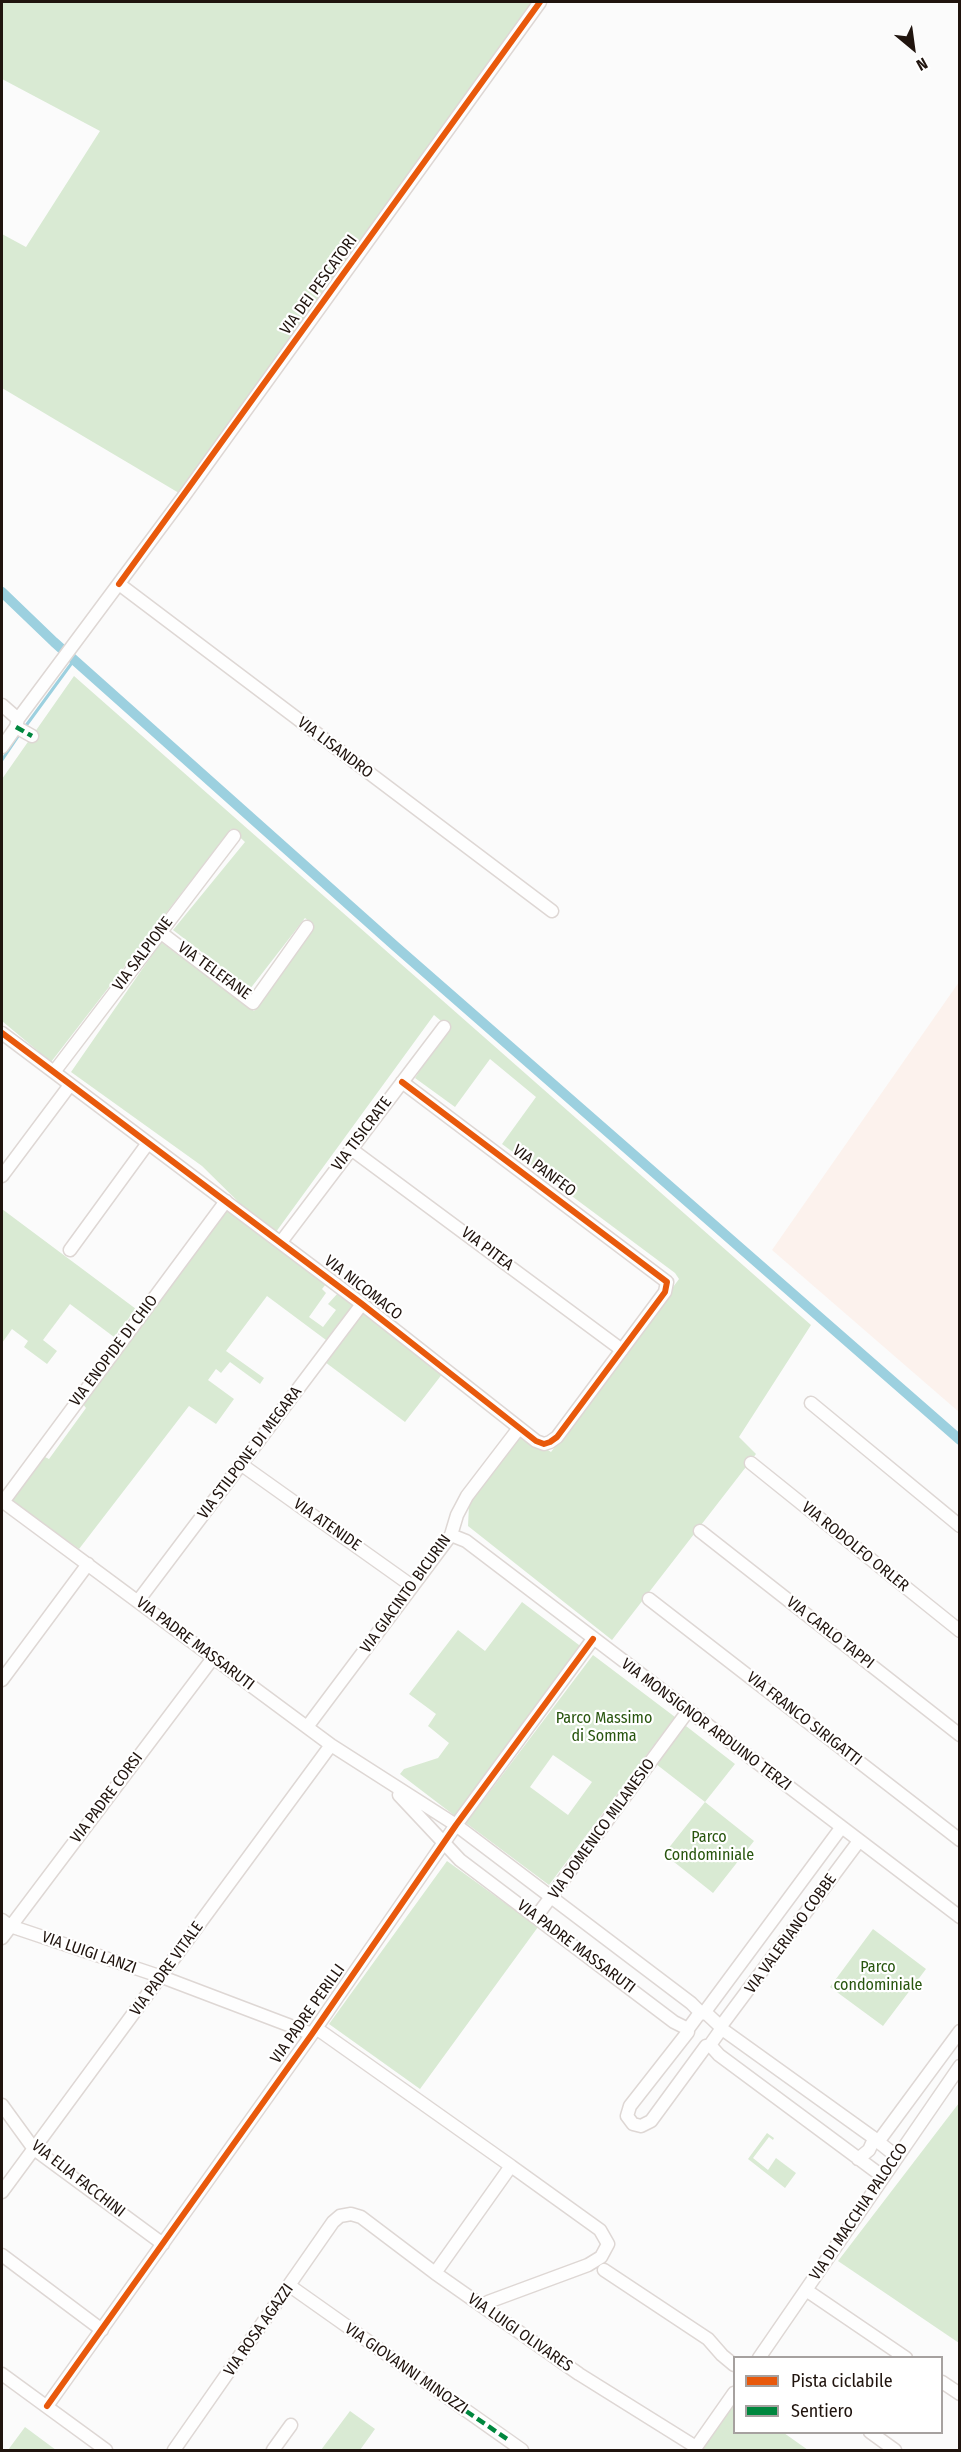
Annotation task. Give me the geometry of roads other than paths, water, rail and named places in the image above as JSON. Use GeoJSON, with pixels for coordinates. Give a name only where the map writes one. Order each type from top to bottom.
{"type":"FeatureCollection","features":[{"type":"Feature","properties":{"kind":"street","name":"VIA DEI PESCATORI"},"geometry":{"type":"LineString","coordinates":[[2,747],[23,729],[51,678],[75,643],[540,2]]}},
{"type":"Feature","properties":{"kind":"street","name":"VIA LISANDRO"},"geometry":{"type":"LineString","coordinates":[[119,584],[552,911]]}},
{"type":"Feature","properties":{"kind":"street"},"geometry":{"type":"LineString","coordinates":[[2,705],[23,729]]}},
{"type":"Feature","properties":{"kind":"street","name":"VIA DEI PESCATORI"},"geometry":{"type":"LineString","coordinates":[[2,731],[23,729]]}},
{"type":"Feature","properties":{"kind":"street","name":"VIA SALPIONE"},"geometry":{"type":"LineString","coordinates":[[54,1072],[234,836]]}},
{"type":"Feature","properties":{"kind":"street","name":"VIA TELEFANE"},"geometry":{"type":"LineString","coordinates":[[160,932],[253,1003],[307,927]]}},
{"type":"Feature","properties":{"kind":"street","name":"VIA TISICRATE"},"geometry":{"type":"LineString","coordinates":[[281,1242],[444,1027]]}},
{"type":"Feature","properties":{"kind":"street","name":"VIA NICOMACO"},"geometry":{"type":"LineString","coordinates":[[2,1033],[281,1242],[538,1443],[544,1444],[553,1440],[665,1292],[668,1284]]}},
{"type":"Feature","properties":{"kind":"street","name":"VIA PANFEO"},"geometry":{"type":"LineString","coordinates":[[402,1082],[668,1284]]}},
{"type":"Feature","properties":{"kind":"street"},"geometry":{"type":"LineString","coordinates":[[2,1176],[70,1085]]}},
{"type":"Feature","properties":{"kind":"street"},"geometry":{"type":"LineString","coordinates":[[70,1250],[148,1143]]}},
{"type":"Feature","properties":{"kind":"street","name":"VIA PITEA"},"geometry":{"type":"LineString","coordinates":[[351,1149],[622,1350]]}},
{"type":"Feature","properties":{"kind":"street","name":"VIA ENOPIDE DI CHIO"},"geometry":{"type":"LineString","coordinates":[[2,1501],[226,1201]]}},
{"type":"Feature","properties":{"kind":"street","name":"VIA STILPONE DI MEGARA"},"geometry":{"type":"LineString","coordinates":[[138,1601],[362,1304]]}},
{"type":"Feature","properties":{"kind":"street"},"geometry":{"type":"LineString","coordinates":[[811,1403],[960,1526]]}},
{"type":"Feature","properties":{"kind":"street","name":"VIA GIACINTO BICURIN"},"geometry":{"type":"LineString","coordinates":[[307,1727],[451,1535],[457,1515],[467,1496],[519,1428]]}},
{"type":"Feature","properties":{"kind":"street","name":"VIA RODOLFO ORLER"},"geometry":{"type":"LineString","coordinates":[[751,1463],[960,1631]]}},
{"type":"Feature","properties":{"kind":"street","name":"VIA ATENIDE"},"geometry":{"type":"LineString","coordinates":[[242,1465],[412,1586]]}},
{"type":"Feature","properties":{"kind":"street","name":"VIA PADRE MASSARUTI"},"geometry":{"type":"LineString","coordinates":[[2,1501],[331,1745],[456,1825],[721,2028],[896,2156]]}},
{"type":"Feature","properties":{"kind":"street","name":"VIA CARLO TAPPI"},"geometry":{"type":"LineString","coordinates":[[700,1532],[960,1735]]}},
{"type":"Feature","properties":{"kind":"street","name":"VIA MONSIGNOR ARDUINO TERZI"},"geometry":{"type":"LineString","coordinates":[[451,1535],[466,1541],[960,1917]]}},
{"type":"Feature","properties":{"kind":"street"},"geometry":{"type":"LineString","coordinates":[[3,1673],[88,1564]]}},
{"type":"Feature","properties":{"kind":"street","name":"VIA FRANCO SIRIGATTI"},"geometry":{"type":"LineString","coordinates":[[649,1599],[960,1840]]}},
{"type":"Feature","properties":{"kind":"street","name":"VIA PADRE PERILLI"},"geometry":{"type":"LineString","coordinates":[[47,2406],[314,2031],[442,1844],[594,1639]]}},
{"type":"Feature","properties":{"kind":"street","name":"VIA PADRE CORSI"},"geometry":{"type":"LineString","coordinates":[[2,1938],[6,1923],[213,1658]]}},
{"type":"Feature","properties":{"kind":"street","name":"VIA DOMENICO MILANESIO"},"geometry":{"type":"LineString","coordinates":[[536,1917],[688,1711]]}},
{"type":"Feature","properties":{"kind":"street","name":"VIA PADRE VITALE"},"geometry":{"type":"LineString","coordinates":[[2,2192],[331,1745]]}},
{"type":"Feature","properties":{"kind":"street","name":"VIA PADRE MASSARUTI"},"geometry":{"type":"LineString","coordinates":[[391,1785],[442,1844],[465,1863],[882,2176]]}},
{"type":"Feature","properties":{"kind":"street","name":"VIA VALERIANO COBBE"},"geometry":{"type":"LineString","coordinates":[[841,1828],[690,2033],[630,2106],[627,2116],[633,2124],[640,2126],[651,2121],[859,1841]]}},
{"type":"Feature","properties":{"kind":"street","name":"VIA LUIGI LANZI"},"geometry":{"type":"LineString","coordinates":[[6,1923],[314,2031],[600,2230],[608,2244],[601,2257],[588,2265],[488,2302]]}},
{"type":"Feature","properties":{"kind":"street","name":"VIA DI MACCHIA PALOCCO"},"geometry":{"type":"LineString","coordinates":[[858,2158],[869,2150],[960,2031]]}},
{"type":"Feature","properties":{"kind":"street","name":"VIA DI MACCHIA PALOCCO"},"geometry":{"type":"LineString","coordinates":[[762,2356],[882,2176],[960,2066]]}},
{"type":"Feature","properties":{"kind":"street","name":"VIA ELIA FACCHINI"},"geometry":{"type":"LineString","coordinates":[[2,2105],[34,2150],[163,2244]]}},
{"type":"Feature","properties":{"kind":"street"},"geometry":{"type":"LineString","coordinates":[[435,2273],[511,2166]]}},
{"type":"Feature","properties":{"kind":"street","name":"VIA LUIGI OLIVARES"},"geometry":{"type":"LineString","coordinates":[[348,2214],[361,2217],[435,2273],[579,2374],[695,2449]]}},
{"type":"Feature","properties":{"kind":"street","name":"VIA ROSA AGAZZI"},"geometry":{"type":"LineString","coordinates":[[174,2451],[333,2222],[340,2216],[348,2214]]}},
{"type":"Feature","properties":{"kind":"street"},"geometry":{"type":"LineString","coordinates":[[2,2255],[102,2330]]}},
{"type":"Feature","properties":{"kind":"street"},"geometry":{"type":"LineString","coordinates":[[604,2270],[708,2339],[733,2363]]}},
{"type":"Feature","properties":{"kind":"street","name":"VIA GIOVANNI MINOZZI"},"geometry":{"type":"LineString","coordinates":[[290,2286],[522,2451]]}},
{"type":"Feature","properties":{"kind":"street"},"geometry":{"type":"LineString","coordinates":[[806,2290],[903,2356]]}},
{"type":"Feature","properties":{"kind":"street"},"geometry":{"type":"LineString","coordinates":[[2,2374],[106,2451]]}},
{"type":"Feature","properties":{"kind":"street"},"geometry":{"type":"LineString","coordinates":[[943,2383],[960,2394]]}},
{"type":"Feature","properties":{"kind":"street"},"geometry":{"type":"LineString","coordinates":[[695,2449],[733,2396]]}},
{"type":"Feature","properties":{"kind":"street"},"geometry":{"type":"LineString","coordinates":[[273,2451],[291,2425]]}},
{"type":"Feature","properties":{"kind":"street"},"geometry":{"type":"LineString","coordinates":[[871,2434],[895,2451]]}},
{"type":"Feature","properties":{"kind":"waterway"},"geometry":{"type":"LineString","coordinates":[[2,592],[54,642],[395,946],[960,1440]]}},
{"type":"Feature","properties":{"kind":"waterway"},"geometry":{"type":"LineString","coordinates":[[25,727],[74,660]]}},
{"type":"Feature","properties":{"kind":"waterway"},"geometry":{"type":"LineString","coordinates":[[2,760],[21,732]]}},
{"type":"Feature","properties":{"kind":"park label","name":"Parco Massimo di Somma"},"geometry":{"type":"Point","coordinates":[604,1728]}},
{"type":"Feature","properties":{"kind":"park label","name":"Parco Condominiale"},"geometry":{"type":"Point","coordinates":[709,1847]}},
{"type":"Feature","properties":{"kind":"park label","name":"Parco condominiale"},"geometry":{"type":"Point","coordinates":[878,1977]}}]}
